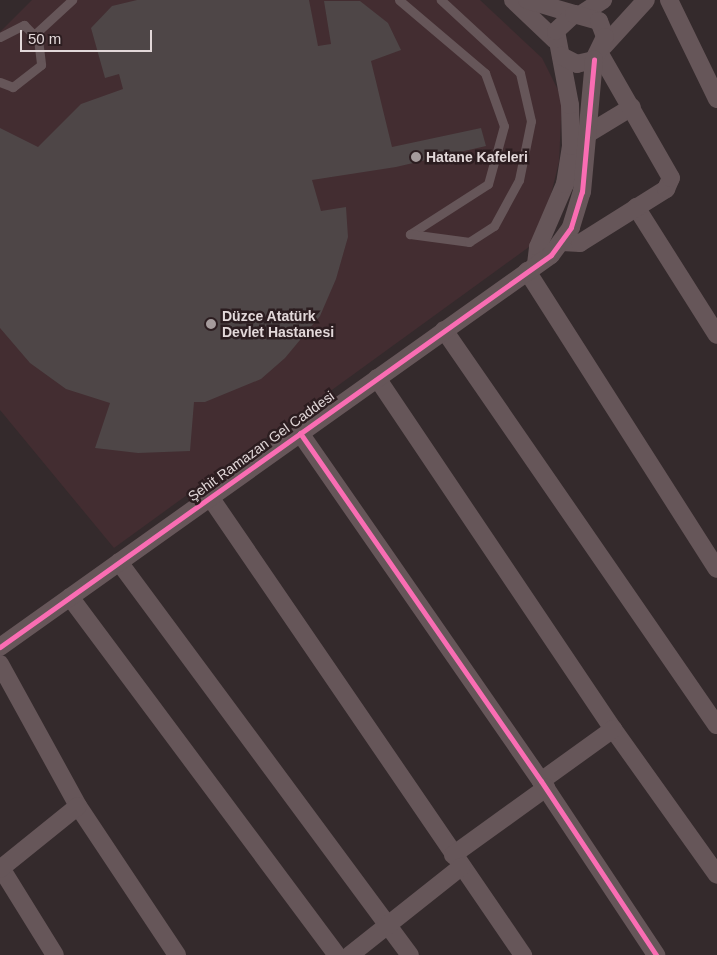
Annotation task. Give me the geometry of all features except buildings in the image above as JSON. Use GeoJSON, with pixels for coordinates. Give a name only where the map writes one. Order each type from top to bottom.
{"type":"FeatureCollection","features":[{"type":"Feature","properties":{"kind":"street"},"geometry":{"type":"LineString","coordinates":[[513,0],[558,48],[577,64],[599,53],[646,0]]}},
{"type":"Feature","properties":{"kind":"street"},"geometry":{"type":"LineString","coordinates":[[527,0],[579,13],[599,21],[599,53],[577,211],[562,242],[580,243],[666,189],[671,178],[632,107],[599,53]]}},
{"type":"Feature","properties":{"kind":"street"},"geometry":{"type":"LineString","coordinates":[[603,0],[560,23],[558,48],[570,105],[569,165],[560,203],[538,247],[531,268],[717,570]]}},
{"type":"Feature","properties":{"kind":"street"},"geometry":{"type":"LineString","coordinates":[[669,0],[717,99]]}},
{"type":"Feature","properties":{"kind":"street"},"geometry":{"type":"LineString","coordinates":[[589,133],[632,107]]}},
{"type":"Feature","properties":{"kind":"street"},"geometry":{"type":"LineString","coordinates":[[636,207],[717,335]]}},
{"type":"Feature","properties":{"kind":"street","name":"Şehit Ramazan Gel Caddesi"},"geometry":{"type":"LineString","coordinates":[[0,647],[531,268],[562,242]]}},
{"type":"Feature","properties":{"kind":"street"},"geometry":{"type":"LineString","coordinates":[[444,330],[717,725]]}},
{"type":"Feature","properties":{"kind":"street"},"geometry":{"type":"LineString","coordinates":[[377,378],[613,729],[717,875]]}},
{"type":"Feature","properties":{"kind":"street"},"geometry":{"type":"LineString","coordinates":[[300,433],[543,785],[656,955]]}},
{"type":"Feature","properties":{"kind":"street"},"geometry":{"type":"LineString","coordinates":[[210,497],[523,955]]}},
{"type":"Feature","properties":{"kind":"street"},"geometry":{"type":"LineString","coordinates":[[119,562],[410,955]]}},
{"type":"Feature","properties":{"kind":"street"},"geometry":{"type":"LineString","coordinates":[[70,597],[337,955]]}},
{"type":"Feature","properties":{"kind":"street"},"geometry":{"type":"LineString","coordinates":[[0,664],[78,806],[177,955]]}},
{"type":"Feature","properties":{"kind":"street"},"geometry":{"type":"LineString","coordinates":[[350,955],[388,925],[543,785],[613,729]]}},
{"type":"Feature","properties":{"kind":"street"},"geometry":{"type":"LineString","coordinates":[[55,955],[0,869],[78,806]]}},
{"type":"Feature","properties":{"kind":"lane"},"geometry":{"type":"LineString","coordinates":[[34,35],[72,0]]}},
{"type":"Feature","properties":{"kind":"lane"},"geometry":{"type":"LineString","coordinates":[[398,0],[485,73],[504,126],[488,184],[410,234],[469,242],[494,226],[520,180],[531,121],[520,73],[441,0]]}},
{"type":"Feature","properties":{"kind":"lane"},"geometry":{"type":"LineString","coordinates":[[0,37],[24,25],[38,39],[41,65],[14,87],[0,82]]}},
{"type":"Feature","properties":{"kind":"shaded area","name":"Düzce Atatürk Devlet Hastanesi"},"geometry":{"type":"Polygon","coordinates":[[[32,0],[480,0],[542,58],[562,98],[559,162],[540,239],[114,548],[0,410],[0,32],[32,0]]]}},
{"type":"Feature","properties":{"kind":"cycle path"},"geometry":{"type":"LineString","coordinates":[[0,647],[551,255],[571,227],[582,192],[594,60]]}},
{"type":"Feature","properties":{"kind":"cycle path"},"geometry":{"type":"LineString","coordinates":[[300,433],[541,781],[656,955]]}},
{"type":"Feature","properties":{"kind":"place","name":"Hatane Kafeleri"},"geometry":{"type":"Point","coordinates":[416,157]}},
{"type":"Feature","properties":{"kind":"place","name":"Düzce Atatürk Devlet Hastanesi"},"geometry":{"type":"Point","coordinates":[211,324]}}]}
